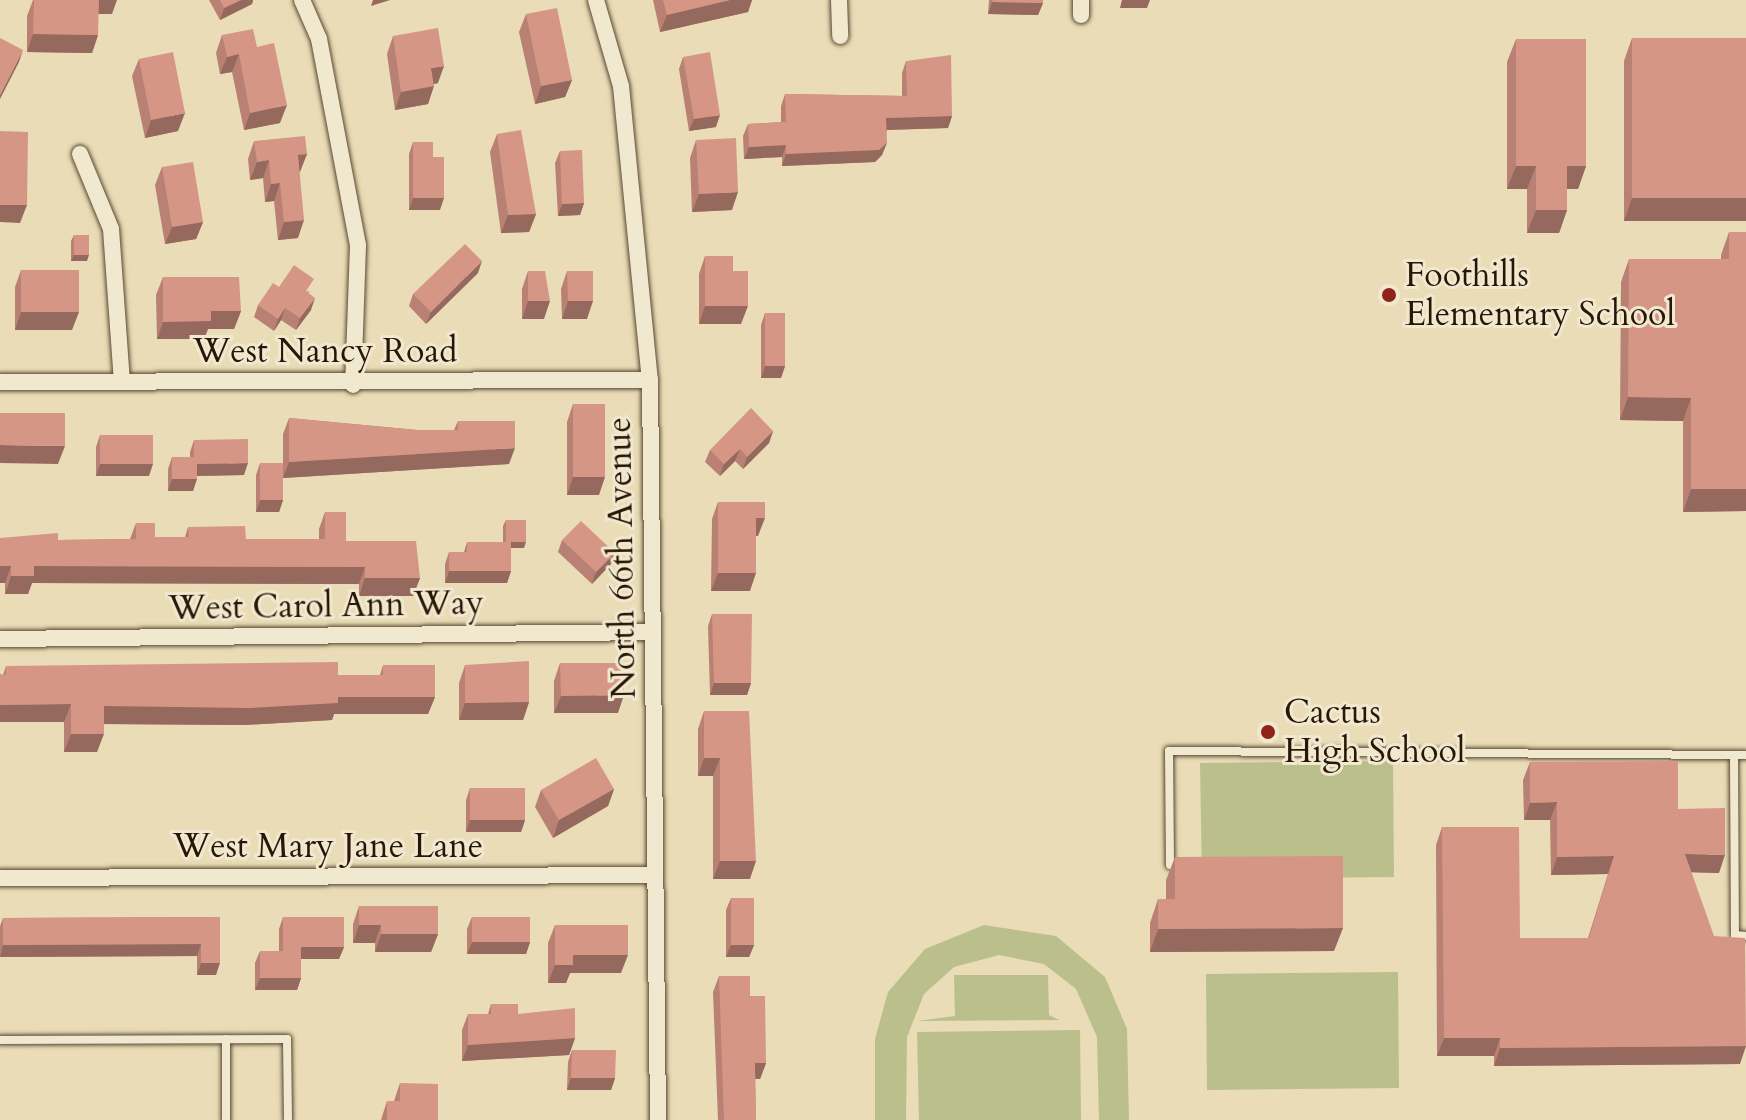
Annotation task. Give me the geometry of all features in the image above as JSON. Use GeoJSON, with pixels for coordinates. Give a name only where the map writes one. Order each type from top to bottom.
{"type":"FeatureCollection","features":[{"type":"Feature","properties":{"kind":"street"},"geometry":{"type":"LineString","coordinates":[[302,0],[319,39],[358,245],[353,385]]}},
{"type":"Feature","properties":{"kind":"street","name":"North 66th Avenue"},"geometry":{"type":"LineString","coordinates":[[596,0],[621,86],[650,380],[658,1120]]}},
{"type":"Feature","properties":{"kind":"street"},"geometry":{"type":"LineString","coordinates":[[839,0],[840,36]]}},
{"type":"Feature","properties":{"kind":"street"},"geometry":{"type":"LineString","coordinates":[[80,154],[111,229],[122,381]]}},
{"type":"Feature","properties":{"kind":"street","name":"West Nancy Road"},"geometry":{"type":"LineString","coordinates":[[0,382],[353,385],[650,380]]}},
{"type":"Feature","properties":{"kind":"street","name":"West Carol Ann Way"},"geometry":{"type":"LineString","coordinates":[[0,639],[653,632]]}},
{"type":"Feature","properties":{"kind":"street","name":"West Mary Jane Lane"},"geometry":{"type":"LineString","coordinates":[[0,878],[655,875]]}},
{"type":"Feature","properties":{"kind":"lane"},"geometry":{"type":"LineString","coordinates":[[1170,865],[1169,751],[1746,755]]}},
{"type":"Feature","properties":{"kind":"lane"},"geometry":{"type":"LineString","coordinates":[[1734,755],[1735,935],[1746,936]]}},
{"type":"Feature","properties":{"kind":"lane"},"geometry":{"type":"LineString","coordinates":[[226,1039],[226,1120]]}},
{"type":"Feature","properties":{"kind":"lane"},"geometry":{"type":"LineString","coordinates":[[0,1040],[287,1039],[288,1120]]}},
{"type":"Feature","properties":{"kind":"green space"},"geometry":{"type":"Polygon","coordinates":[[[1393,761],[1394,877],[1202,879],[1200,763],[1393,761]]]}},
{"type":"Feature","properties":{"kind":"green space"},"geometry":{"type":"Polygon","coordinates":[[[984,925],[1056,936],[1105,977],[1127,1029],[1129,1120],[1099,1120],[1097,1037],[1076,989],[1044,964],[999,955],[954,967],[924,994],[907,1037],[906,1120],[875,1120],[875,1039],[888,992],[925,949],[984,925]]]}},
{"type":"Feature","properties":{"kind":"green space"},"geometry":{"type":"Polygon","coordinates":[[[1398,972],[1399,1088],[1207,1090],[1206,974],[1398,972]]]}},
{"type":"Feature","properties":{"kind":"green space"},"geometry":{"type":"Polygon","coordinates":[[[954,975],[1048,975],[1049,1015],[1059,1020],[917,1021],[955,1016],[954,975]]]}},
{"type":"Feature","properties":{"kind":"green space"},"geometry":{"type":"Polygon","coordinates":[[[1080,1030],[1081,1120],[919,1120],[917,1032],[1080,1030]]]}},
{"type":"Feature","properties":{"kind":"building"},"geometry":{"type":"Polygon","coordinates":[[[34,0],[99,0],[98,35],[33,34],[34,0]]]}},
{"type":"Feature","properties":{"kind":"building"},"geometry":{"type":"Polygon","coordinates":[[[220,0],[241,0],[224,8],[220,0]]]}},
{"type":"Feature","properties":{"kind":"building"},"geometry":{"type":"Polygon","coordinates":[[[663,0],[730,0],[667,15],[663,0]]]}},
{"type":"Feature","properties":{"kind":"building"},"geometry":{"type":"Polygon","coordinates":[[[1043,0],[1043,3],[992,2],[1043,0]]]}},
{"type":"Feature","properties":{"kind":"building"},"geometry":{"type":"Polygon","coordinates":[[[557,8],[572,80],[541,86],[526,14],[557,8]]]}},
{"type":"Feature","properties":{"kind":"building"},"geometry":{"type":"Polygon","coordinates":[[[438,28],[444,66],[431,68],[434,86],[401,92],[393,36],[438,28]]]}},
{"type":"Feature","properties":{"kind":"building"},"geometry":{"type":"Polygon","coordinates":[[[253,29],[257,47],[274,43],[287,105],[250,113],[239,54],[227,57],[222,35],[253,29]]]}},
{"type":"Feature","properties":{"kind":"building"},"geometry":{"type":"Polygon","coordinates":[[[0,38],[23,50],[0,95],[0,38]]]}},
{"type":"Feature","properties":{"kind":"building"},"geometry":{"type":"Polygon","coordinates":[[[1632,38],[1746,38],[1746,198],[1632,198],[1632,38]]]}},
{"type":"Feature","properties":{"kind":"building"},"geometry":{"type":"Polygon","coordinates":[[[1516,39],[1586,39],[1586,166],[1567,166],[1567,210],[1536,210],[1536,166],[1516,166],[1516,39]]]}},
{"type":"Feature","properties":{"kind":"building"},"geometry":{"type":"Polygon","coordinates":[[[173,52],[185,113],[151,120],[139,59],[173,52]]]}},
{"type":"Feature","properties":{"kind":"building"},"geometry":{"type":"Polygon","coordinates":[[[710,52],[720,115],[694,119],[683,57],[710,52]]]}},
{"type":"Feature","properties":{"kind":"building"},"geometry":{"type":"Polygon","coordinates":[[[951,55],[952,116],[886,118],[887,143],[879,150],[786,154],[786,145],[749,147],[748,124],[786,122],[785,94],[907,96],[906,61],[951,55]]]}},
{"type":"Feature","properties":{"kind":"building"},"geometry":{"type":"Polygon","coordinates":[[[521,130],[536,214],[508,215],[497,134],[521,130]]]}},
{"type":"Feature","properties":{"kind":"building"},"geometry":{"type":"Polygon","coordinates":[[[0,131],[28,132],[27,205],[0,205],[0,131]]]}},
{"type":"Feature","properties":{"kind":"building"},"geometry":{"type":"Polygon","coordinates":[[[305,136],[307,154],[298,155],[304,220],[284,222],[280,183],[271,184],[269,160],[257,162],[254,141],[305,136]]]}},
{"type":"Feature","properties":{"kind":"building"},"geometry":{"type":"Polygon","coordinates":[[[736,138],[738,192],[699,194],[696,140],[736,138]]]}},
{"type":"Feature","properties":{"kind":"building"},"geometry":{"type":"Polygon","coordinates":[[[413,142],[433,142],[433,157],[444,157],[444,198],[413,198],[413,142]]]}},
{"type":"Feature","properties":{"kind":"building"},"geometry":{"type":"Polygon","coordinates":[[[582,150],[584,203],[562,204],[560,151],[582,150]]]}},
{"type":"Feature","properties":{"kind":"building"},"geometry":{"type":"Polygon","coordinates":[[[193,162],[203,222],[172,227],[162,167],[193,162]]]}},
{"type":"Feature","properties":{"kind":"building"},"geometry":{"type":"Polygon","coordinates":[[[1729,232],[1746,232],[1746,489],[1691,489],[1691,398],[1628,397],[1629,259],[1729,259],[1729,232]]]}},
{"type":"Feature","properties":{"kind":"building"},"geometry":{"type":"Polygon","coordinates":[[[74,235],[89,235],[89,255],[74,255],[74,235]]]}},
{"type":"Feature","properties":{"kind":"building"},"geometry":{"type":"Polygon","coordinates":[[[465,244],[482,261],[431,312],[413,294],[465,244]]]}},
{"type":"Feature","properties":{"kind":"building"},"geometry":{"type":"Polygon","coordinates":[[[705,256],[733,256],[733,271],[748,271],[748,306],[705,306],[705,256]]]}},
{"type":"Feature","properties":{"kind":"building"},"geometry":{"type":"Polygon","coordinates":[[[294,265],[314,279],[306,291],[315,298],[300,318],[285,308],[278,319],[258,305],[273,283],[279,287],[294,265]]]}},
{"type":"Feature","properties":{"kind":"building"},"geometry":{"type":"Polygon","coordinates":[[[21,270],[79,270],[79,312],[21,312],[21,270]]]}},
{"type":"Feature","properties":{"kind":"building"},"geometry":{"type":"Polygon","coordinates":[[[528,271],[545,271],[550,301],[528,301],[528,271]]]}},
{"type":"Feature","properties":{"kind":"building"},"geometry":{"type":"Polygon","coordinates":[[[567,271],[593,271],[593,301],[568,301],[567,271]]]}},
{"type":"Feature","properties":{"kind":"building"},"geometry":{"type":"Polygon","coordinates":[[[163,277],[239,277],[241,311],[211,311],[211,321],[163,322],[163,277]]]}},
{"type":"Feature","properties":{"kind":"building"},"geometry":{"type":"Polygon","coordinates":[[[765,313],[785,313],[785,366],[765,366],[765,313]]]}},
{"type":"Feature","properties":{"kind":"building"},"geometry":{"type":"Polygon","coordinates":[[[573,404],[605,404],[605,477],[573,477],[573,404]]]}},
{"type":"Feature","properties":{"kind":"building"},"geometry":{"type":"Polygon","coordinates":[[[751,408],[773,431],[747,457],[740,449],[724,464],[710,450],[751,408]]]}},
{"type":"Feature","properties":{"kind":"building"},"geometry":{"type":"Polygon","coordinates":[[[0,413],[65,413],[65,446],[0,445],[0,413]]]}},
{"type":"Feature","properties":{"kind":"building"},"geometry":{"type":"Polygon","coordinates":[[[289,418],[417,430],[458,430],[458,421],[515,421],[515,448],[289,462],[289,418]]]}},
{"type":"Feature","properties":{"kind":"building"},"geometry":{"type":"Polygon","coordinates":[[[100,435],[153,435],[153,464],[100,464],[100,435]]]}},
{"type":"Feature","properties":{"kind":"building"},"geometry":{"type":"Polygon","coordinates":[[[248,439],[248,463],[197,464],[197,479],[172,479],[172,457],[194,457],[194,440],[248,439]]]}},
{"type":"Feature","properties":{"kind":"building"},"geometry":{"type":"Polygon","coordinates":[[[260,463],[283,463],[283,500],[260,500],[260,463]]]}},
{"type":"Feature","properties":{"kind":"building"},"geometry":{"type":"Polygon","coordinates":[[[718,502],[765,502],[765,518],[756,518],[756,573],[718,573],[718,502]]]}},
{"type":"Feature","properties":{"kind":"building"},"geometry":{"type":"Polygon","coordinates":[[[325,512],[346,512],[346,541],[416,541],[420,578],[365,578],[365,567],[34,566],[34,576],[11,576],[11,566],[0,566],[0,538],[58,533],[58,540],[136,539],[136,523],[155,523],[155,537],[189,537],[188,527],[245,526],[246,539],[325,539],[325,512]]]}},
{"type":"Feature","properties":{"kind":"building"},"geometry":{"type":"Polygon","coordinates":[[[506,520],[526,520],[526,542],[506,542],[506,520]]]}},
{"type":"Feature","properties":{"kind":"building"},"geometry":{"type":"Polygon","coordinates":[[[581,521],[615,553],[596,572],[562,540],[581,521]]]}},
{"type":"Feature","properties":{"kind":"building"},"geometry":{"type":"Polygon","coordinates":[[[467,542],[511,542],[511,571],[449,571],[449,552],[467,552],[467,542]]]}},
{"type":"Feature","properties":{"kind":"building"},"geometry":{"type":"Polygon","coordinates":[[[712,614],[752,614],[751,683],[714,683],[712,614]]]}},
{"type":"Feature","properties":{"kind":"building"},"geometry":{"type":"Polygon","coordinates":[[[529,661],[529,702],[465,703],[465,665],[529,661]]]}},
{"type":"Feature","properties":{"kind":"building"},"geometry":{"type":"Polygon","coordinates":[[[338,662],[338,675],[383,675],[383,665],[435,665],[435,697],[338,697],[338,703],[250,708],[104,706],[104,734],[71,734],[71,704],[0,705],[0,675],[6,675],[6,666],[338,662]]]}},
{"type":"Feature","properties":{"kind":"building"},"geometry":{"type":"Polygon","coordinates":[[[560,663],[624,663],[624,695],[561,696],[560,663]]]}},
{"type":"Feature","properties":{"kind":"building"},"geometry":{"type":"Polygon","coordinates":[[[704,711],[749,711],[756,861],[720,861],[720,758],[704,758],[704,711]]]}},
{"type":"Feature","properties":{"kind":"building"},"geometry":{"type":"Polygon","coordinates":[[[596,758],[614,789],[559,820],[541,790],[596,758]]]}},
{"type":"Feature","properties":{"kind":"building"},"geometry":{"type":"Polygon","coordinates":[[[1678,761],[1678,809],[1725,808],[1725,855],[1685,854],[1714,936],[1745,938],[1746,1046],[1500,1048],[1500,1038],[1444,1038],[1442,827],[1519,827],[1520,938],[1589,938],[1614,856],[1557,857],[1557,802],[1530,803],[1530,762],[1678,761]]]}},
{"type":"Feature","properties":{"kind":"building"},"geometry":{"type":"Polygon","coordinates":[[[470,788],[525,788],[525,820],[470,820],[470,788]]]}},
{"type":"Feature","properties":{"kind":"building"},"geometry":{"type":"Polygon","coordinates":[[[1343,856],[1343,928],[1158,929],[1158,899],[1175,899],[1175,857],[1343,856]]]}},
{"type":"Feature","properties":{"kind":"building"},"geometry":{"type":"Polygon","coordinates":[[[731,898],[754,898],[754,945],[731,945],[731,898]]]}},
{"type":"Feature","properties":{"kind":"building"},"geometry":{"type":"Polygon","coordinates":[[[359,906],[438,906],[438,934],[381,934],[381,925],[359,925],[359,906]]]}},
{"type":"Feature","properties":{"kind":"building"},"geometry":{"type":"Polygon","coordinates":[[[220,917],[220,963],[201,963],[201,944],[3,945],[3,918],[220,917]]]}},
{"type":"Feature","properties":{"kind":"building"},"geometry":{"type":"Polygon","coordinates":[[[283,917],[344,917],[344,947],[301,947],[301,978],[260,978],[260,951],[283,951],[283,917]]]}},
{"type":"Feature","properties":{"kind":"building"},"geometry":{"type":"Polygon","coordinates":[[[472,917],[530,917],[530,942],[472,942],[472,917]]]}},
{"type":"Feature","properties":{"kind":"building"},"geometry":{"type":"Polygon","coordinates":[[[555,925],[628,925],[628,955],[573,955],[573,965],[555,965],[555,925]]]}},
{"type":"Feature","properties":{"kind":"building"},"geometry":{"type":"Polygon","coordinates":[[[719,976],[750,976],[750,996],[765,996],[766,1063],[755,1063],[756,1120],[724,1120],[719,976]]]}},
{"type":"Feature","properties":{"kind":"building"},"geometry":{"type":"Polygon","coordinates":[[[491,1004],[518,1004],[518,1014],[575,1008],[575,1038],[468,1045],[468,1014],[491,1014],[491,1004]]]}},
{"type":"Feature","properties":{"kind":"building"},"geometry":{"type":"Polygon","coordinates":[[[572,1050],[616,1050],[615,1078],[571,1078],[572,1050]]]}},
{"type":"Feature","properties":{"kind":"building"},"geometry":{"type":"Polygon","coordinates":[[[400,1083],[438,1084],[438,1120],[387,1120],[387,1101],[400,1101],[400,1083]]]}},
{"type":"Feature","properties":{"kind":"place","name":"Foothills Elementary School"},"geometry":{"type":"Point","coordinates":[1389,295]}},
{"type":"Feature","properties":{"kind":"place","name":"Cactus High School"},"geometry":{"type":"Point","coordinates":[1268,732]}}]}
